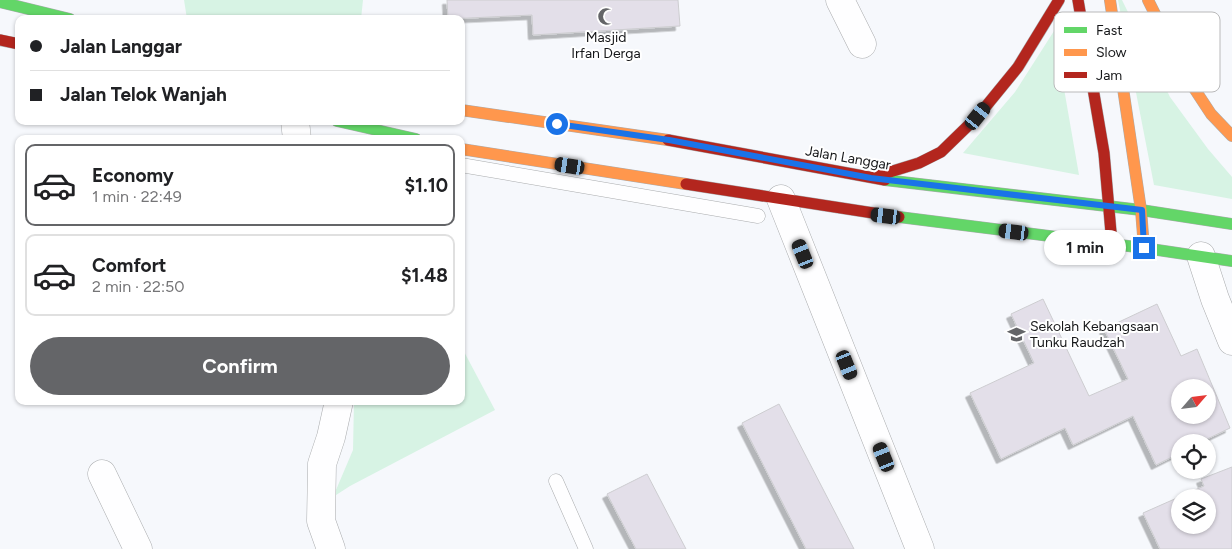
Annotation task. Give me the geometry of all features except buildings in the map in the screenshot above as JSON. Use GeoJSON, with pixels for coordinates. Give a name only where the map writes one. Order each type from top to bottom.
{"type":"FeatureCollection","features":[{"type":"Feature","properties":{"kind":"main road"},"geometry":{"type":"LineString","coordinates":[[871,178],[919,163],[941,152],[978,116],[1018,67],[1059,0]]}},
{"type":"Feature","properties":{"kind":"main road"},"geometry":{"type":"LineString","coordinates":[[1148,0],[1154,12]]}},
{"type":"Feature","properties":{"kind":"main road"},"geometry":{"type":"LineString","coordinates":[[0,2],[66,12]]}},
{"type":"Feature","properties":{"kind":"main road"},"geometry":{"type":"LineString","coordinates":[[0,40],[15,43]]}},
{"type":"Feature","properties":{"kind":"main road"},"geometry":{"type":"LineString","coordinates":[[1094,92],[1111,208],[1112,244]]}},
{"type":"Feature","properties":{"kind":"main road"},"geometry":{"type":"LineString","coordinates":[[1124,92],[1142,210],[1144,248]]}},
{"type":"Feature","properties":{"kind":"main road"},"geometry":{"type":"LineString","coordinates":[[1197,92],[1211,114],[1232,136]]}},
{"type":"Feature","properties":{"kind":"main road","name":"Jalan Langgar"},"geometry":{"type":"LineString","coordinates":[[465,111],[669,140],[871,178],[1111,208],[1142,210],[1232,224]]}},
{"type":"Feature","properties":{"kind":"main road"},"geometry":{"type":"LineString","coordinates":[[355,125],[398,135]]}},
{"type":"Feature","properties":{"kind":"main road"},"geometry":{"type":"LineString","coordinates":[[465,150],[868,213],[1232,261]]}},
{"type":"Feature","properties":{"kind":"street"},"geometry":{"type":"LineString","coordinates":[[840,0],[862,44]]}},
{"type":"Feature","properties":{"kind":"street"},"geometry":{"type":"LineString","coordinates":[[781,199],[920,549]]}},
{"type":"Feature","properties":{"kind":"street"},"geometry":{"type":"LineString","coordinates":[[1201,256],[1215,299],[1232,341]]}},
{"type":"Feature","properties":{"kind":"street"},"geometry":{"type":"LineString","coordinates":[[331,549],[321,522],[322,464],[339,405]]}},
{"type":"Feature","properties":{"kind":"street"},"geometry":{"type":"LineString","coordinates":[[102,474],[138,549]]}},
{"type":"Feature","properties":{"kind":"lane"},"geometry":{"type":"LineString","coordinates":[[465,165],[758,216]]}},
{"type":"Feature","properties":{"kind":"lane"},"geometry":{"type":"LineString","coordinates":[[556,481],[586,549]]}},
{"type":"Feature","properties":{"kind":"green space"},"geometry":{"type":"Polygon","coordinates":[[[184,0],[363,0],[361,15],[186,15],[184,0]]]}},
{"type":"Feature","properties":{"kind":"green space"},"geometry":{"type":"Polygon","coordinates":[[[1118,0],[1122,0],[1128,12],[1120,12],[1118,0]]]}},
{"type":"Feature","properties":{"kind":"green space"},"geometry":{"type":"Polygon","coordinates":[[[1054,31],[1054,92],[1065,92],[1079,175],[963,153],[1015,92],[1054,31]]]}},
{"type":"Feature","properties":{"kind":"green space"},"geometry":{"type":"Polygon","coordinates":[[[1136,92],[1168,92],[1208,149],[1232,177],[1232,199],[1154,185],[1136,92]]]}},
{"type":"Feature","properties":{"kind":"green space"},"geometry":{"type":"Polygon","coordinates":[[[465,354],[495,410],[350,486],[333,497],[353,450],[354,405],[465,405],[465,354]]]}},
{"type":"Feature","properties":{"kind":"traffic: fast"},"geometry":{"type":"LineString","coordinates":[[0,2],[54,15]]}},
{"type":"Feature","properties":{"kind":"traffic: fast"},"geometry":{"type":"LineString","coordinates":[[355,125],[398,135]]}},
{"type":"Feature","properties":{"kind":"traffic: fast"},"geometry":{"type":"LineString","coordinates":[[885,180],[1141,210],[1232,224]]}},
{"type":"Feature","properties":{"kind":"traffic: fast"},"geometry":{"type":"LineString","coordinates":[[899,217],[1232,261]]}},
{"type":"Feature","properties":{"kind":"traffic: slow"},"geometry":{"type":"LineString","coordinates":[[1110,0],[1112,12]]}},
{"type":"Feature","properties":{"kind":"traffic: slow"},"geometry":{"type":"LineString","coordinates":[[1148,0],[1154,12]]}},
{"type":"Feature","properties":{"kind":"traffic: slow"},"geometry":{"type":"LineString","coordinates":[[1124,92],[1141,210],[1144,248]]}},
{"type":"Feature","properties":{"kind":"traffic: slow"},"geometry":{"type":"LineString","coordinates":[[1197,92],[1211,114],[1232,136]]}},
{"type":"Feature","properties":{"kind":"traffic: slow"},"geometry":{"type":"LineString","coordinates":[[465,111],[668,140]]}},
{"type":"Feature","properties":{"kind":"traffic: slow"},"geometry":{"type":"LineString","coordinates":[[465,150],[686,184]]}},
{"type":"Feature","properties":{"kind":"traffic: jam"},"geometry":{"type":"LineString","coordinates":[[880,175],[919,163],[941,152],[978,116],[1018,67],[1059,0]]}},
{"type":"Feature","properties":{"kind":"traffic: jam"},"geometry":{"type":"LineString","coordinates":[[1078,0],[1080,12]]}},
{"type":"Feature","properties":{"kind":"traffic: jam"},"geometry":{"type":"LineString","coordinates":[[0,40],[15,43]]}},
{"type":"Feature","properties":{"kind":"traffic: jam"},"geometry":{"type":"LineString","coordinates":[[1094,92],[1104,153],[1112,244]]}},
{"type":"Feature","properties":{"kind":"traffic: jam"},"geometry":{"type":"LineString","coordinates":[[668,140],[885,180]]}},
{"type":"Feature","properties":{"kind":"traffic: jam"},"geometry":{"type":"LineString","coordinates":[[686,184],[899,217]]}},
{"type":"Feature","properties":{"kind":"place","name":"Masjid Irfan Derga"},"geometry":{"type":"Point","coordinates":[606,17]}},
{"type":"Feature","properties":{"kind":"place","name":"Sekolah Kebangsaan Tunku Raudzah"},"geometry":{"type":"Point","coordinates":[1016,334]}},
{"type":"Feature","properties":{"kind":"route"},"geometry":{"type":"LineString","coordinates":[[557,124],[669,140],[871,178],[1111,208],[1142,210],[1144,248]]}}]}
